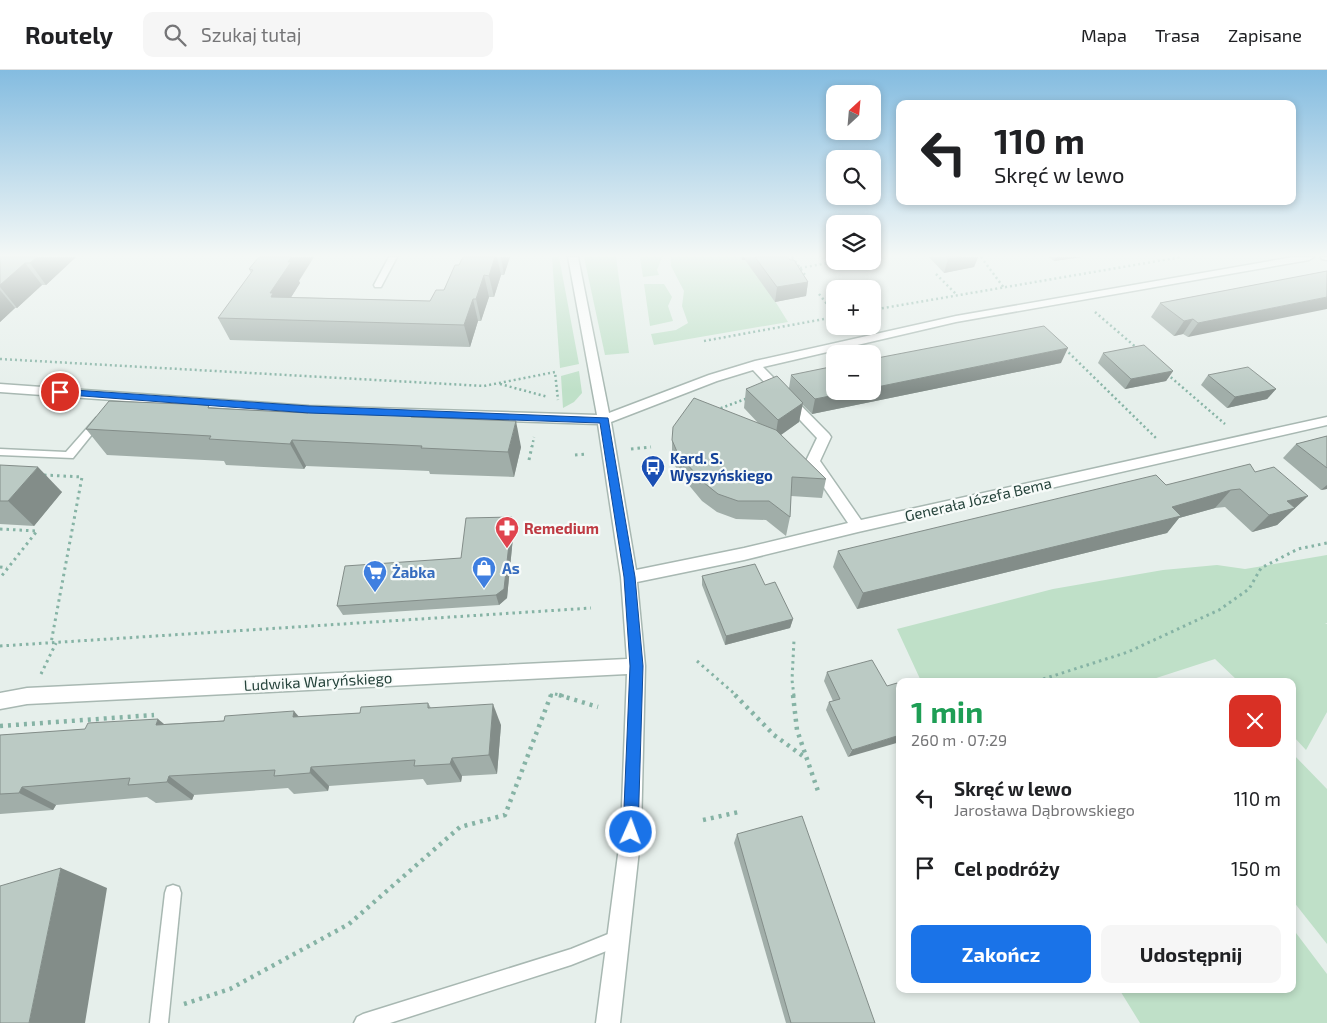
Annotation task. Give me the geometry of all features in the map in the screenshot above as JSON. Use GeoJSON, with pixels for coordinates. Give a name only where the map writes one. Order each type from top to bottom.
{"type":"FeatureCollection","features":[{"type":"Feature","properties":{"kind":"street"},"geometry":{"type":"LineString","coordinates":[[581,301],[604,420],[630,577],[636,666],[631,832],[608,1023]]}},
{"type":"Feature","properties":{"kind":"street"},"geometry":{"type":"LineString","coordinates":[[0,388],[309,410],[604,420],[713,378],[755,366],[956,319],[1054,301]]}},
{"type":"Feature","properties":{"kind":"street"},"geometry":{"type":"LineString","coordinates":[[755,366],[824,437],[813,461],[858,526]]}},
{"type":"Feature","properties":{"kind":"street","name":"Generała Józefa Bema"},"geometry":{"type":"LineString","coordinates":[[630,577],[673,570],[790,544],[858,526],[1327,421]]}},
{"type":"Feature","properties":{"kind":"street","name":"Ludwika Waryńskiego"},"geometry":{"type":"LineString","coordinates":[[0,701],[27,696],[636,666]]}},
{"type":"Feature","properties":{"kind":"lane"},"geometry":{"type":"LineString","coordinates":[[0,452],[69,456],[120,396]]}},
{"type":"Feature","properties":{"kind":"lane"},"geometry":{"type":"LineString","coordinates":[[160,1018],[173,893]]}},
{"type":"Feature","properties":{"kind":"lane"},"geometry":{"type":"LineString","coordinates":[[368,1022],[571,957],[618,938]]}},
{"type":"Feature","properties":{"kind":"path"},"geometry":{"type":"LineString","coordinates":[[881,309],[924,301]]}},
{"type":"Feature","properties":{"kind":"path"},"geometry":{"type":"LineString","coordinates":[[1017,301],[1022,307]]}},
{"type":"Feature","properties":{"kind":"path"},"geometry":{"type":"LineString","coordinates":[[1090,308],[1141,352]]}},
{"type":"Feature","properties":{"kind":"path"},"geometry":{"type":"LineString","coordinates":[[704,341],[826,317]]}},
{"type":"Feature","properties":{"kind":"path"},"geometry":{"type":"LineString","coordinates":[[1062,346],[1174,455]]}},
{"type":"Feature","properties":{"kind":"path"},"geometry":{"type":"LineString","coordinates":[[0,359],[484,386],[555,372]]}},
{"type":"Feature","properties":{"kind":"path"},"geometry":{"type":"LineString","coordinates":[[1163,370],[1243,439]]}},
{"type":"Feature","properties":{"kind":"path"},"geometry":{"type":"LineString","coordinates":[[498,384],[558,399]]}},
{"type":"Feature","properties":{"kind":"path"},"geometry":{"type":"LineString","coordinates":[[529,460],[535,434]]}},
{"type":"Feature","properties":{"kind":"path"},"geometry":{"type":"LineString","coordinates":[[43,475],[82,477],[51,643]]}},
{"type":"Feature","properties":{"kind":"path"},"geometry":{"type":"LineString","coordinates":[[48,481],[53,476]]}},
{"type":"Feature","properties":{"kind":"path"},"geometry":{"type":"LineString","coordinates":[[0,529],[37,531],[0,578]]}},
{"type":"Feature","properties":{"kind":"path"},"geometry":{"type":"LineString","coordinates":[[1046,678],[1128,652],[1219,610],[1249,589],[1261,568],[1298,549],[1327,543]]}},
{"type":"Feature","properties":{"kind":"path"},"geometry":{"type":"LineString","coordinates":[[0,567],[8,568]]}},
{"type":"Feature","properties":{"kind":"path"},"geometry":{"type":"LineString","coordinates":[[0,646],[591,608]]}},
{"type":"Feature","properties":{"kind":"path"},"geometry":{"type":"LineString","coordinates":[[794,640],[792,680],[797,730],[819,794]]}},
{"type":"Feature","properties":{"kind":"path"},"geometry":{"type":"LineString","coordinates":[[697,662],[738,697],[774,735],[807,759]]}},
{"type":"Feature","properties":{"kind":"path"},"geometry":{"type":"LineString","coordinates":[[160,1018],[230,988],[349,924],[460,827],[505,815],[552,694]]}},
{"type":"Feature","properties":{"kind":"path"},"geometry":{"type":"LineString","coordinates":[[703,820],[739,812]]}},
{"type":"Feature","properties":{"kind":"green space"},"geometry":{"type":"Polygon","coordinates":[[[555,301],[567,301],[579,364],[560,368],[555,301]]]}},
{"type":"Feature","properties":{"kind":"green space"},"geometry":{"type":"Polygon","coordinates":[[[594,301],[622,301],[629,353],[605,355],[594,301]]]}},
{"type":"Feature","properties":{"kind":"green space"},"geometry":{"type":"Polygon","coordinates":[[[646,301],[670,301],[668,306],[673,321],[650,326],[646,301]]]}},
{"type":"Feature","properties":{"kind":"green space"},"geometry":{"type":"Polygon","coordinates":[[[683,301],[775,301],[788,322],[654,345],[651,334],[676,330],[688,323],[682,306],[683,301]]]}},
{"type":"Feature","properties":{"kind":"green space"},"geometry":{"type":"Polygon","coordinates":[[[579,371],[582,393],[574,402],[563,408],[561,376],[579,371]]]}},
{"type":"Feature","properties":{"kind":"green space"},"geometry":{"type":"Polygon","coordinates":[[[1327,555],[1327,623],[1325,624],[1327,624],[1327,712],[1306,750],[1296,739],[1296,678],[1235,678],[1215,659],[1156,678],[920,678],[897,629],[1053,589],[1163,570],[1217,565],[1245,569],[1327,555]]]}},
{"type":"Feature","properties":{"kind":"green space"},"geometry":{"type":"Polygon","coordinates":[[[1296,757],[1327,789],[1327,944],[1296,905],[1296,757]]]}},
{"type":"Feature","properties":{"kind":"green space"},"geometry":{"type":"Polygon","coordinates":[[[1296,933],[1327,974],[1327,1023],[1140,1023],[1121,993],[1296,993],[1296,933]]]}},
{"type":"Feature","properties":{"kind":"building"},"geometry":{"type":"Polygon","coordinates":[[[230,301],[472,301],[464,325],[218,318],[230,301]]]}},
{"type":"Feature","properties":{"kind":"building"},"geometry":{"type":"Polygon","coordinates":[[[1305,301],[1198,323],[1193,319],[1184,321],[1160,303],[1305,301]]]}},
{"type":"Feature","properties":{"kind":"building"},"geometry":{"type":"Polygon","coordinates":[[[1044,326],[1068,348],[881,386],[881,357],[1044,326]]]}},
{"type":"Feature","properties":{"kind":"building"},"geometry":{"type":"Polygon","coordinates":[[[1144,345],[1173,371],[1131,379],[1103,353],[1144,345]]]}},
{"type":"Feature","properties":{"kind":"building"},"geometry":{"type":"Polygon","coordinates":[[[1248,367],[1276,389],[1235,397],[1208,375],[1248,367]]]}},
{"type":"Feature","properties":{"kind":"building"},"geometry":{"type":"Polygon","coordinates":[[[826,368],[826,397],[815,399],[791,375],[826,368]]]}},
{"type":"Feature","properties":{"kind":"building"},"geometry":{"type":"Polygon","coordinates":[[[777,376],[803,403],[778,420],[746,389],[777,376]]]}},
{"type":"Feature","properties":{"kind":"building"},"geometry":{"type":"Polygon","coordinates":[[[694,398],[776,430],[826,479],[792,477],[790,517],[769,501],[738,501],[718,494],[703,482],[678,454],[672,440],[673,427],[694,398]]]}},
{"type":"Feature","properties":{"kind":"building"},"geometry":{"type":"Polygon","coordinates":[[[109,401],[209,405],[208,408],[308,413],[310,410],[413,414],[411,417],[516,421],[508,452],[292,440],[290,444],[209,439],[211,436],[86,429],[109,401]]]}},
{"type":"Feature","properties":{"kind":"building"},"geometry":{"type":"Polygon","coordinates":[[[1327,436],[1327,468],[1296,444],[1327,436]]]}},
{"type":"Feature","properties":{"kind":"building"},"geometry":{"type":"Polygon","coordinates":[[[1250,464],[1255,472],[1274,467],[1308,496],[1287,501],[1295,508],[1269,515],[1240,489],[1231,490],[1172,507],[1181,516],[863,593],[838,551],[1156,475],[1166,485],[1250,464]]]}},
{"type":"Feature","properties":{"kind":"building"},"geometry":{"type":"Polygon","coordinates":[[[0,465],[38,467],[8,501],[0,501],[0,465]]]}},
{"type":"Feature","properties":{"kind":"building"},"geometry":{"type":"Polygon","coordinates":[[[512,517],[504,589],[496,595],[337,606],[345,566],[461,558],[466,518],[512,517]]]}},
{"type":"Feature","properties":{"kind":"building"},"geometry":{"type":"Polygon","coordinates":[[[755,564],[765,585],[775,582],[793,619],[726,636],[702,576],[755,564]]]}},
{"type":"Feature","properties":{"kind":"building"},"geometry":{"type":"Polygon","coordinates":[[[872,660],[887,686],[896,683],[896,736],[852,750],[829,702],[840,699],[827,672],[872,660]]]}},
{"type":"Feature","properties":{"kind":"building"},"geometry":{"type":"Polygon","coordinates":[[[428,703],[428,708],[493,704],[489,755],[452,758],[450,764],[414,766],[415,760],[311,767],[310,773],[274,776],[275,770],[169,776],[167,782],[128,785],[130,778],[22,787],[19,793],[0,794],[0,735],[85,729],[88,723],[158,719],[156,725],[224,721],[225,716],[294,711],[293,717],[360,713],[361,707],[428,703]]]}},
{"type":"Feature","properties":{"kind":"building"},"geometry":{"type":"Polygon","coordinates":[[[802,816],[875,1023],[791,1023],[737,834],[802,816]]]}},
{"type":"Feature","properties":{"kind":"building"},"geometry":{"type":"Polygon","coordinates":[[[61,868],[29,1023],[0,1023],[0,886],[61,868]]]}},
{"type":"Feature","properties":{"kind":"place","name":"Kard. S. Wyszyńskiego"},"geometry":{"type":"Point","coordinates":[653,488]}},
{"type":"Feature","properties":{"kind":"place","name":"Remedium"},"geometry":{"type":"Point","coordinates":[507,549]}},
{"type":"Feature","properties":{"kind":"place","name":"As"},"geometry":{"type":"Point","coordinates":[484,589]}},
{"type":"Feature","properties":{"kind":"place","name":"Żabka"},"geometry":{"type":"Point","coordinates":[375,593]}},
{"type":"Feature","properties":{"kind":"route"},"geometry":{"type":"LineString","coordinates":[[60,392],[309,410],[604,420],[630,577],[636,666],[631,832]]}}]}
